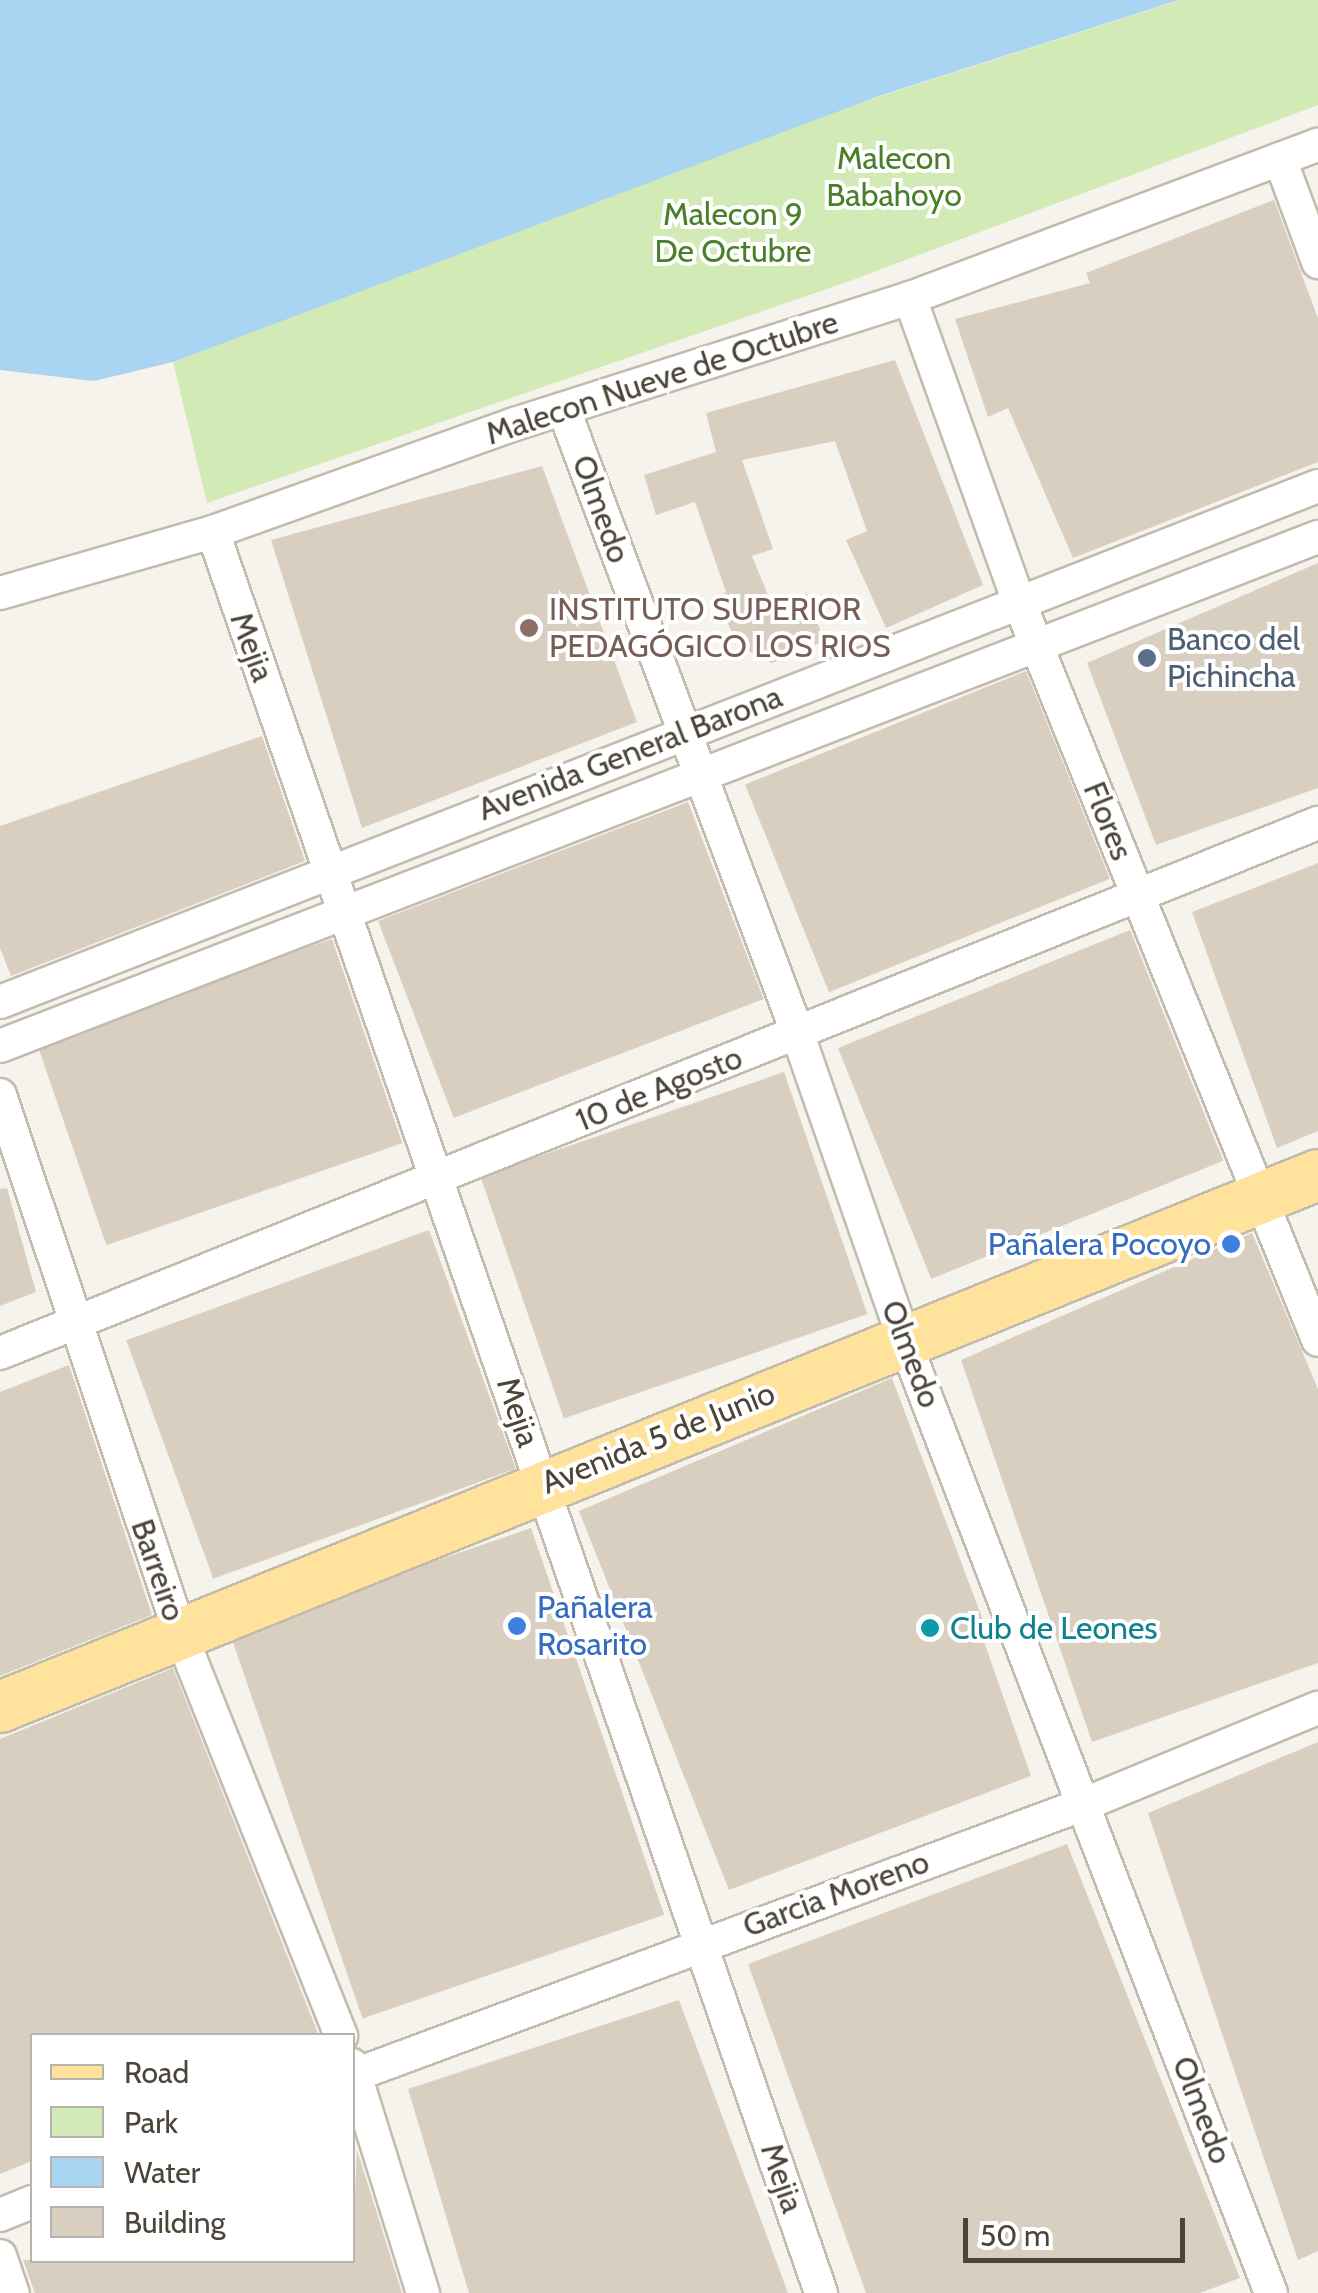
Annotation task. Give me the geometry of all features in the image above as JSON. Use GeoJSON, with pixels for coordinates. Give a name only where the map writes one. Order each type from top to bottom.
{"type":"FeatureCollection","features":[{"type":"Feature","properties":{"kind":"main road","name":"Avenida 5 de Junio"},"geometry":{"type":"LineString","coordinates":[[0,1707],[543,1484],[1318,1175]]}},
{"type":"Feature","properties":{"kind":"street","name":"Malecon Nueve de Octubre"},"geometry":{"type":"LineString","coordinates":[[0,593],[213,532],[564,410],[910,298],[1318,145]]}},
{"type":"Feature","properties":{"kind":"street"},"geometry":{"type":"LineString","coordinates":[[1280,159],[1318,262]]}},
{"type":"Feature","properties":{"kind":"street","name":"Flores"},"geometry":{"type":"LineString","coordinates":[[910,298],[1036,646],[1318,1340]]}},
{"type":"Feature","properties":{"kind":"street","name":"Olmedo"},"geometry":{"type":"LineString","coordinates":[[564,410],[797,1032],[904,1340],[1087,1803],[1271,2293]]}},
{"type":"Feature","properties":{"kind":"street","name":"Avenida General Barona"},"geometry":{"type":"LineString","coordinates":[[0,1002],[1318,486]]}},
{"type":"Feature","properties":{"kind":"street","name":"Mejia"},"geometry":{"type":"LineString","coordinates":[[213,532],[822,2293]]}},
{"type":"Feature","properties":{"kind":"street","name":"Avenida General Barona"},"geometry":{"type":"LineString","coordinates":[[0,1046],[346,909],[1318,538]]}},
{"type":"Feature","properties":{"kind":"street","name":"10 de Agosto"},"geometry":{"type":"LineString","coordinates":[[0,1353],[439,1180],[1137,893],[1318,823]]}},
{"type":"Feature","properties":{"kind":"street","name":"Barreiro"},"geometry":{"type":"LineString","coordinates":[[0,1095],[72,1325],[180,1633],[340,2033]]}},
{"type":"Feature","properties":{"kind":"street","name":"Garcia Moreno"},"geometry":{"type":"LineString","coordinates":[[355,2072],[1087,1803],[1318,1708]]}},
{"type":"Feature","properties":{"kind":"street"},"geometry":{"type":"LineString","coordinates":[[355,2075],[424,2293]]}},
{"type":"Feature","properties":{"kind":"street"},"geometry":{"type":"LineString","coordinates":[[0,2215],[30,2203]]}},
{"type":"Feature","properties":{"kind":"street"},"geometry":{"type":"LineString","coordinates":[[0,2256],[12,2293]]}},
{"type":"Feature","properties":{"kind":"green space"},"geometry":{"type":"Polygon","coordinates":[[[1181,0],[1318,0],[1318,105],[847,282],[207,503],[173,362],[784,127],[1181,0]]]}},
{"type":"Feature","properties":{"kind":"water"},"geometry":{"type":"Polygon","coordinates":[[[0,0],[1179,0],[879,96],[173,362],[94,381],[0,370],[0,0]]]}},
{"type":"Feature","properties":{"kind":"building"},"geometry":{"type":"Polygon","coordinates":[[[1274,200],[1318,318],[1318,462],[1073,558],[1008,408],[988,417],[955,319],[1090,283],[1086,273],[1274,200]]]}},
{"type":"Feature","properties":{"kind":"building"},"geometry":{"type":"Polygon","coordinates":[[[895,360],[983,585],[886,628],[846,540],[867,531],[835,441],[742,460],[773,549],[752,556],[772,605],[807,594],[824,641],[772,663],[739,646],[715,598],[726,592],[695,502],[656,515],[644,475],[716,452],[706,413],[895,360]]]}},
{"type":"Feature","properties":{"kind":"building"},"geometry":{"type":"Polygon","coordinates":[[[542,466],[637,722],[362,828],[271,540],[542,466]]]}},
{"type":"Feature","properties":{"kind":"building"},"geometry":{"type":"Polygon","coordinates":[[[1318,563],[1318,788],[1156,845],[1087,663],[1318,563]]]}},
{"type":"Feature","properties":{"kind":"building"},"geometry":{"type":"Polygon","coordinates":[[[1026,671],[1110,879],[829,992],[745,785],[1026,671]]]}},
{"type":"Feature","properties":{"kind":"building"},"geometry":{"type":"Polygon","coordinates":[[[262,736],[305,861],[11,976],[0,948],[0,826],[262,736]]]}},
{"type":"Feature","properties":{"kind":"building"},"geometry":{"type":"Polygon","coordinates":[[[688,802],[764,999],[454,1118],[378,921],[688,802]]]}},
{"type":"Feature","properties":{"kind":"building"},"geometry":{"type":"Polygon","coordinates":[[[1318,863],[1318,1131],[1277,1148],[1192,912],[1318,863]]]}},
{"type":"Feature","properties":{"kind":"building"},"geometry":{"type":"Polygon","coordinates":[[[1130,930],[1223,1161],[931,1279],[838,1048],[1130,930]]]}},
{"type":"Feature","properties":{"kind":"building"},"geometry":{"type":"Polygon","coordinates":[[[332,939],[402,1143],[106,1245],[36,1041],[332,939]]]}},
{"type":"Feature","properties":{"kind":"building"},"geometry":{"type":"Polygon","coordinates":[[[784,1072],[867,1314],[564,1419],[480,1177],[784,1072]]]}},
{"type":"Feature","properties":{"kind":"building"},"geometry":{"type":"Polygon","coordinates":[[[7,1188],[36,1292],[0,1306],[0,1189],[7,1188]]]}},
{"type":"Feature","properties":{"kind":"building"},"geometry":{"type":"Polygon","coordinates":[[[429,1230],[516,1469],[213,1579],[126,1340],[429,1230]]]}},
{"type":"Feature","properties":{"kind":"building"},"geometry":{"type":"Polygon","coordinates":[[[1252,1233],[1318,1389],[1318,1663],[1092,1742],[961,1360],[1252,1233]]]}},
{"type":"Feature","properties":{"kind":"building"},"geometry":{"type":"Polygon","coordinates":[[[69,1365],[152,1615],[0,1676],[0,1392],[69,1365]]]}},
{"type":"Feature","properties":{"kind":"building"},"geometry":{"type":"Polygon","coordinates":[[[892,1378],[987,1631],[981,1633],[1031,1776],[729,1890],[579,1511],[892,1378]]]}},
{"type":"Feature","properties":{"kind":"building"},"geometry":{"type":"Polygon","coordinates":[[[531,1528],[664,1915],[363,2019],[229,1632],[531,1528]]]}},
{"type":"Feature","properties":{"kind":"building"},"geometry":{"type":"Polygon","coordinates":[[[173,1668],[318,2033],[30,2033],[30,2162],[0,2174],[0,1739],[173,1668]]]}},
{"type":"Feature","properties":{"kind":"building"},"geometry":{"type":"Polygon","coordinates":[[[1318,1742],[1318,2251],[1298,2260],[1148,1813],[1318,1742]]]}},
{"type":"Feature","properties":{"kind":"building"},"geometry":{"type":"Polygon","coordinates":[[[1067,1844],[1240,2278],[1200,2293],[866,2293],[748,1964],[1067,1844]]]}},
{"type":"Feature","properties":{"kind":"building"},"geometry":{"type":"Polygon","coordinates":[[[679,2000],[788,2293],[469,2293],[408,2089],[679,2000]]]}},
{"type":"Feature","properties":{"kind":"building"},"geometry":{"type":"Polygon","coordinates":[[[357,2150],[402,2293],[35,2293],[23,2260],[355,2263],[357,2150]]]}},
{"type":"Feature","properties":{"kind":"place","name":"INSTITUTO SUPERIOR PEDAGÓGICO LOS RIOS"},"geometry":{"type":"Point","coordinates":[529,628]}},
{"type":"Feature","properties":{"kind":"place","name":"Banco del Pichincha"},"geometry":{"type":"Point","coordinates":[1147,658]}},
{"type":"Feature","properties":{"kind":"place","name":"Pañalera Pocoyo"},"geometry":{"type":"Point","coordinates":[1231,1244]}},
{"type":"Feature","properties":{"kind":"place","name":"Pañalera Rosarito"},"geometry":{"type":"Point","coordinates":[517,1626]}},
{"type":"Feature","properties":{"kind":"place","name":"Club de Leones"},"geometry":{"type":"Point","coordinates":[930,1628]}},
{"type":"Feature","properties":{"kind":"park label","name":"Malecon Babahoyo"},"geometry":{"type":"Point","coordinates":[894,178]}},
{"type":"Feature","properties":{"kind":"park label","name":"Malecon 9 De Octubre"},"geometry":{"type":"Point","coordinates":[733,234]}}]}
